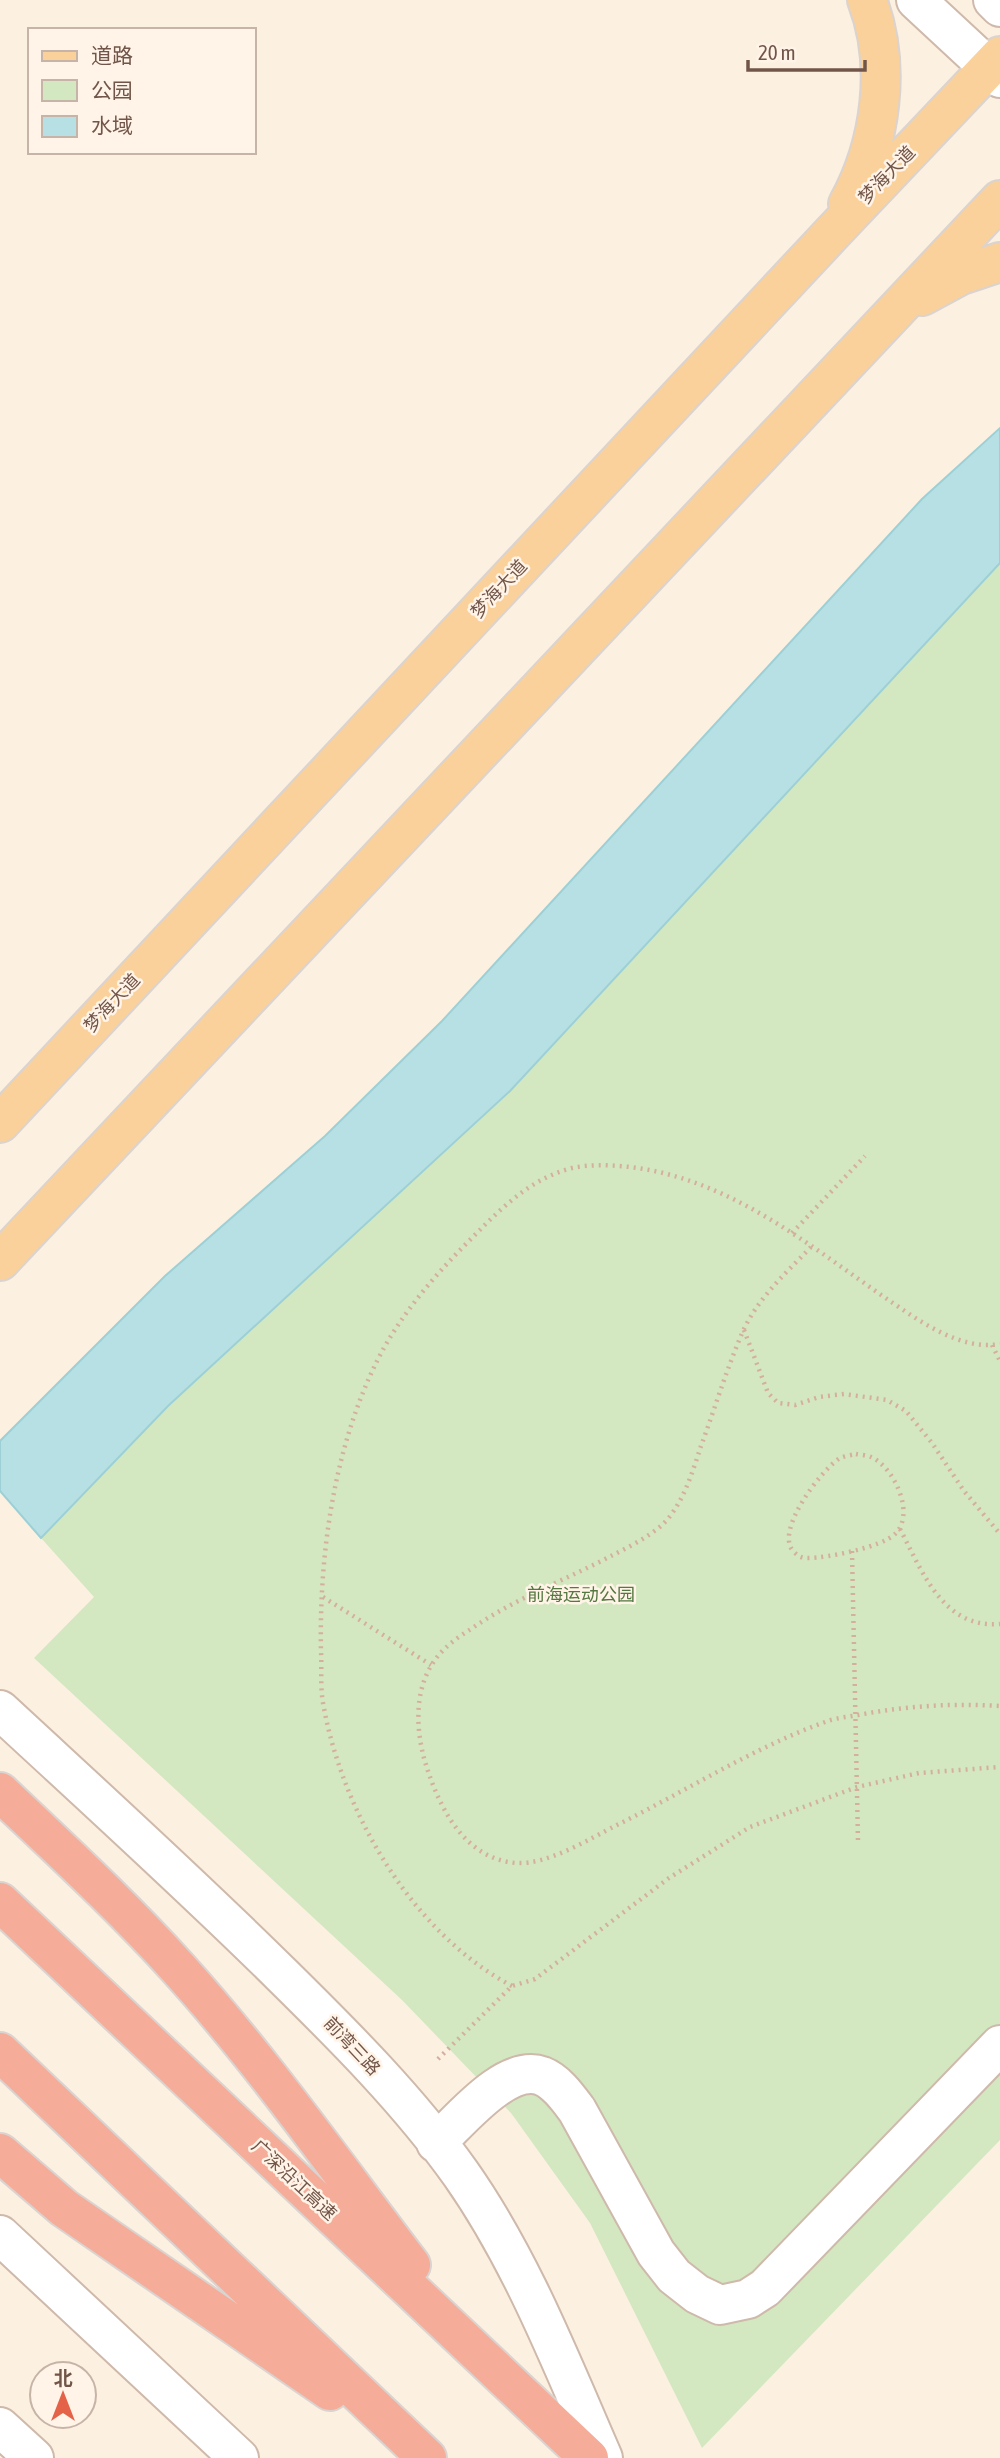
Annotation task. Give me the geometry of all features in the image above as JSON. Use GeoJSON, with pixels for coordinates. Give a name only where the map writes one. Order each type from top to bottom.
{"type":"FeatureCollection","features":[{"type":"Feature","properties":{"kind":"highway"},"geometry":{"type":"LineString","coordinates":[[0,1792],[120,1907],[231,2029],[442,2306],[503,2377]]}},
{"type":"Feature","properties":{"kind":"highway","name":"广深沿江高速"},"geometry":{"type":"LineString","coordinates":[[0,1902],[589,2458]]}},
{"type":"Feature","properties":{"kind":"highway"},"geometry":{"type":"LineString","coordinates":[[0,2052],[427,2458]]}},
{"type":"Feature","properties":{"kind":"highway"},"geometry":{"type":"LineString","coordinates":[[0,2153],[64,2208],[369,2417],[421,2458]]}},
{"type":"Feature","properties":{"kind":"main road"},"geometry":{"type":"LineString","coordinates":[[835,230],[862,178],[880,94],[881,59],[876,22],[867,0]]}},
{"type":"Feature","properties":{"kind":"main road","name":"梦海大道"},"geometry":{"type":"LineString","coordinates":[[0,1124],[835,230],[996,67]]}},
{"type":"Feature","properties":{"kind":"main road"},"geometry":{"type":"LineString","coordinates":[[0,1261],[1000,200]]}},
{"type":"Feature","properties":{"kind":"main road"},"geometry":{"type":"LineString","coordinates":[[871,336],[920,297],[961,275],[1000,262]]}},
{"type":"Feature","properties":{"kind":"street"},"geometry":{"type":"LineString","coordinates":[[916,0],[996,67]]}},
{"type":"Feature","properties":{"kind":"street"},"geometry":{"type":"LineString","coordinates":[[993,0],[1000,7]]}},
{"type":"Feature","properties":{"kind":"street","name":"前湾三路"},"geometry":{"type":"LineString","coordinates":[[0,1710],[251,1944],[354,2046],[462,2175],[504,2244],[534,2301],[603,2458]]}},
{"type":"Feature","properties":{"kind":"street"},"geometry":{"type":"LineString","coordinates":[[436,2143],[496,2086],[516,2075],[541,2076],[562,2090],[577,2110],[656,2253],[674,2276],[697,2294],[720,2305],[748,2299],[765,2288],[1000,2045]]}},
{"type":"Feature","properties":{"kind":"street"},"geometry":{"type":"LineString","coordinates":[[0,2235],[239,2458]]}},
{"type":"Feature","properties":{"kind":"street"},"geometry":{"type":"LineString","coordinates":[[0,2427],[34,2458]]}},
{"type":"Feature","properties":{"kind":"path"},"geometry":{"type":"LineString","coordinates":[[792,1233],[865,1156]]}},
{"type":"Feature","properties":{"kind":"path"},"geometry":{"type":"LineString","coordinates":[[512,1986],[487,1973],[438,1929],[393,1877],[362,1821],[335,1755],[323,1700],[323,1597],[331,1510],[357,1407],[378,1359],[402,1317],[442,1269],[522,1190],[553,1174],[576,1167],[611,1165],[649,1169],[690,1179],[721,1192],[757,1210],[920,1322],[970,1342],[1000,1344]]}},
{"type":"Feature","properties":{"kind":"path"},"geometry":{"type":"LineString","coordinates":[[811,1247],[760,1301],[744,1329],[690,1478],[663,1524],[633,1545],[513,1602],[454,1640],[432,1665],[425,1679],[418,1721],[422,1753],[436,1797],[463,1837],[482,1853],[519,1863],[541,1860],[588,1840],[758,1752],[827,1721],[893,1709],[953,1704],[1000,1706]]}},
{"type":"Feature","properties":{"kind":"path"},"geometry":{"type":"LineString","coordinates":[[744,1329],[768,1393],[778,1403],[794,1405],[819,1397],[844,1394],[887,1400],[906,1411],[932,1443],[964,1491],[1000,1534]]}},
{"type":"Feature","properties":{"kind":"path"},"geometry":{"type":"LineString","coordinates":[[992,1345],[1000,1361]]}},
{"type":"Feature","properties":{"kind":"path"},"geometry":{"type":"LineString","coordinates":[[856,1454],[871,1456],[883,1465],[901,1494],[904,1507],[900,1529],[883,1542],[811,1558],[800,1558],[790,1549],[788,1538],[802,1502],[828,1469],[841,1458],[856,1454]]}},
{"type":"Feature","properties":{"kind":"path"},"geometry":{"type":"LineString","coordinates":[[900,1529],[932,1589],[950,1609],[980,1624],[1000,1624]]}},
{"type":"Feature","properties":{"kind":"path"},"geometry":{"type":"LineString","coordinates":[[852,1550],[858,1841]]}},
{"type":"Feature","properties":{"kind":"path"},"geometry":{"type":"LineString","coordinates":[[323,1597],[432,1665]]}},
{"type":"Feature","properties":{"kind":"path"},"geometry":{"type":"LineString","coordinates":[[438,2059],[512,1986],[536,1979],[669,1878],[750,1827],[857,1787],[919,1773],[1000,1767]]}},
{"type":"Feature","properties":{"kind":"green space","name":"前海运动公园"},"geometry":{"type":"Polygon","coordinates":[[[1000,563],[1000,2140],[702,2448],[590,2223],[511,2113],[402,2000],[34,1658],[94,1597],[41,1538],[168,1406],[510,1091],[1000,563]]]}},
{"type":"Feature","properties":{"kind":"water"},"geometry":{"type":"Polygon","coordinates":[[[1000,428],[1000,563],[510,1091],[168,1406],[41,1538],[0,1491],[0,1441],[165,1276],[325,1136],[442,1021],[922,499],[1000,428]]]}}]}
